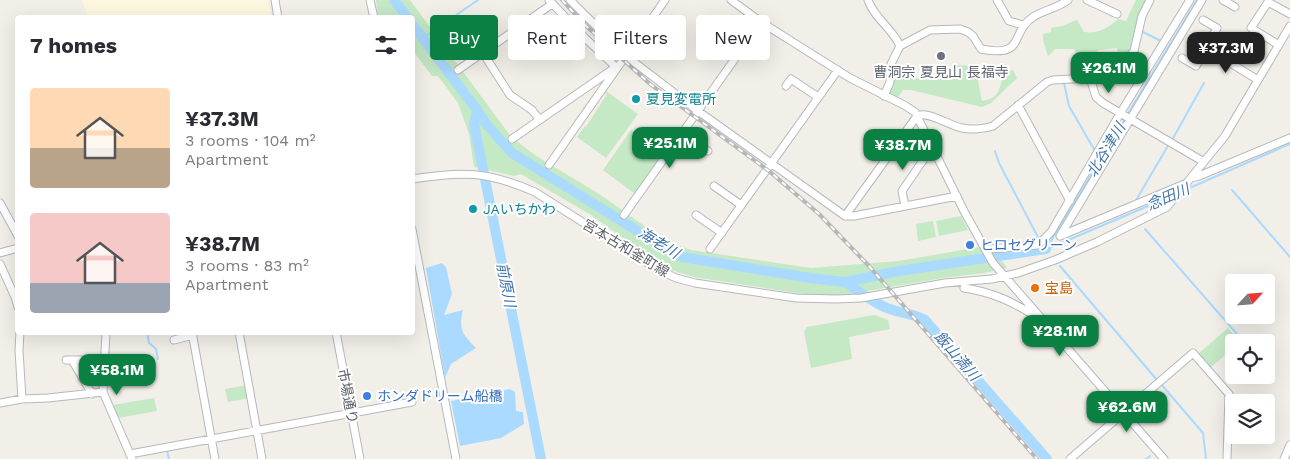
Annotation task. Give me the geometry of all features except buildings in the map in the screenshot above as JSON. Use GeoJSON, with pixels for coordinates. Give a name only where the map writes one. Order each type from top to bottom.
{"type":"FeatureCollection","features":[{"type":"Feature","properties":{"kind":"street"},"geometry":{"type":"LineString","coordinates":[[275,0],[278,15]]}},
{"type":"Feature","properties":{"kind":"street"},"geometry":{"type":"LineString","coordinates":[[370,0],[373,15]]}},
{"type":"Feature","properties":{"kind":"street"},"geometry":{"type":"LineString","coordinates":[[570,0],[595,25]]}},
{"type":"Feature","properties":{"kind":"street"},"geometry":{"type":"LineString","coordinates":[[655,15],[665,0]]}},
{"type":"Feature","properties":{"kind":"street"},"geometry":{"type":"LineString","coordinates":[[731,0],[751,15]]}},
{"type":"Feature","properties":{"kind":"street"},"geometry":{"type":"LineString","coordinates":[[868,0],[870,7],[892,31],[900,46]]}},
{"type":"Feature","properties":{"kind":"street"},"geometry":{"type":"LineString","coordinates":[[996,0],[1009,21],[1023,25]]}},
{"type":"Feature","properties":{"kind":"street"},"geometry":{"type":"LineString","coordinates":[[884,96],[890,82],[891,64],[900,46],[930,30],[960,29],[968,32],[981,49],[1005,50],[1015,45],[1023,25],[1034,17],[1068,0]]}},
{"type":"Feature","properties":{"kind":"street"},"geometry":{"type":"LineString","coordinates":[[1087,0],[1117,14]]}},
{"type":"Feature","properties":{"kind":"street"},"geometry":{"type":"LineString","coordinates":[[845,216],[917,116],[924,114],[962,128],[989,128],[1047,82],[1090,78],[1111,70],[1134,51],[1142,16],[1150,0]]}},
{"type":"Feature","properties":{"kind":"street"},"geometry":{"type":"LineString","coordinates":[[988,251],[1038,244],[1051,232],[1202,0]]}},
{"type":"Feature","properties":{"kind":"street"},"geometry":{"type":"LineString","coordinates":[[1223,0],[1235,7]]}},
{"type":"Feature","properties":{"kind":"street"},"geometry":{"type":"LineString","coordinates":[[1188,1],[1060,236],[1290,138]]}},
{"type":"Feature","properties":{"kind":"street"},"geometry":{"type":"LineString","coordinates":[[498,42],[551,2],[616,67]]}},
{"type":"Feature","properties":{"kind":"street"},"geometry":{"type":"LineString","coordinates":[[1279,45],[1251,28],[1268,2],[1290,14]]}},
{"type":"Feature","properties":{"kind":"street"},"geometry":{"type":"LineString","coordinates":[[1182,58],[1196,66],[1206,48],[1217,28],[1203,20]]}},
{"type":"Feature","properties":{"kind":"street"},"geometry":{"type":"LineString","coordinates":[[1005,276],[1055,260],[1097,242],[1167,207],[1228,130],[1290,26]]}},
{"type":"Feature","properties":{"kind":"street"},"geometry":{"type":"LineString","coordinates":[[770,28],[856,82],[908,108],[917,116],[993,263],[1164,459]]}},
{"type":"Feature","properties":{"kind":"street"},"geometry":{"type":"LineString","coordinates":[[1206,48],[1258,80]]}},
{"type":"Feature","properties":{"kind":"street"},"geometry":{"type":"LineString","coordinates":[[458,70],[473,60]]}},
{"type":"Feature","properties":{"kind":"street"},"geometry":{"type":"LineString","coordinates":[[488,60],[510,95],[532,110],[540,120]]}},
{"type":"Feature","properties":{"kind":"street"},"geometry":{"type":"LineString","coordinates":[[549,165],[622,60]]}},
{"type":"Feature","properties":{"kind":"street"},"geometry":{"type":"LineString","coordinates":[[631,60],[698,111],[845,216],[854,216],[957,196]]}},
{"type":"Feature","properties":{"kind":"street"},"geometry":{"type":"LineString","coordinates":[[624,214],[734,60]]}},
{"type":"Feature","properties":{"kind":"street"},"geometry":{"type":"LineString","coordinates":[[512,139],[616,67]]}},
{"type":"Feature","properties":{"kind":"street"},"geometry":{"type":"LineString","coordinates":[[710,249],[838,70]]}},
{"type":"Feature","properties":{"kind":"street"},"geometry":{"type":"LineString","coordinates":[[1090,78],[1096,97],[1204,162]]}},
{"type":"Feature","properties":{"kind":"street"},"geometry":{"type":"LineString","coordinates":[[786,86],[791,79],[818,97]]}},
{"type":"Feature","properties":{"kind":"street"},"geometry":{"type":"LineString","coordinates":[[1018,104],[1070,201]]}},
{"type":"Feature","properties":{"kind":"street"},"geometry":{"type":"LineString","coordinates":[[683,132],[708,151]]}},
{"type":"Feature","properties":{"kind":"street"},"geometry":{"type":"LineString","coordinates":[[905,206],[902,191],[928,153],[934,150]]}},
{"type":"Feature","properties":{"kind":"street","name":"宮本古和釜町線"},"geometry":{"type":"LineString","coordinates":[[415,179],[452,174],[483,175],[503,179],[534,192],[655,268],[676,278],[695,283],[817,300],[873,296],[951,282],[1005,276]]}},
{"type":"Feature","properties":{"kind":"street"},"geometry":{"type":"LineString","coordinates":[[714,186],[741,205]]}},
{"type":"Feature","properties":{"kind":"street"},"geometry":{"type":"LineString","coordinates":[[0,203],[15,230]]}},
{"type":"Feature","properties":{"kind":"street"},"geometry":{"type":"LineString","coordinates":[[696,215],[722,232]]}},
{"type":"Feature","properties":{"kind":"street"},"geometry":{"type":"LineString","coordinates":[[415,245],[456,459]]}},
{"type":"Feature","properties":{"kind":"street"},"geometry":{"type":"LineString","coordinates":[[0,253],[15,249]]}},
{"type":"Feature","properties":{"kind":"street"},"geometry":{"type":"LineString","coordinates":[[0,264],[15,297]]}},
{"type":"Feature","properties":{"kind":"street"},"geometry":{"type":"LineString","coordinates":[[964,288],[990,293],[1010,301],[1044,322]]}},
{"type":"Feature","properties":{"kind":"street"},"geometry":{"type":"LineString","coordinates":[[20,335],[22,399]]}},
{"type":"Feature","properties":{"kind":"street"},"geometry":{"type":"LineString","coordinates":[[106,335],[103,392],[131,457],[257,430],[412,402]]}},
{"type":"Feature","properties":{"kind":"street"},"geometry":{"type":"LineString","coordinates":[[174,340],[189,335]]}},
{"type":"Feature","properties":{"kind":"street"},"geometry":{"type":"LineString","coordinates":[[192,335],[215,459]]}},
{"type":"Feature","properties":{"kind":"street"},"geometry":{"type":"LineString","coordinates":[[240,335],[262,459]]}},
{"type":"Feature","properties":{"kind":"street","name":"市場通り"},"geometry":{"type":"LineString","coordinates":[[337,335],[360,459]]}},
{"type":"Feature","properties":{"kind":"street"},"geometry":{"type":"LineString","coordinates":[[1070,459],[1193,353],[1229,394],[1227,459]]}},
{"type":"Feature","properties":{"kind":"street"},"geometry":{"type":"LineString","coordinates":[[92,394],[69,360],[105,360]]}},
{"type":"Feature","properties":{"kind":"street"},"geometry":{"type":"LineString","coordinates":[[0,403],[22,399],[103,392]]}},
{"type":"Feature","properties":{"kind":"street"},"geometry":{"type":"LineString","coordinates":[[1284,459],[1290,445]]}},
{"type":"Feature","properties":{"kind":"shaded area"},"geometry":{"type":"Polygon","coordinates":[[[82,0],[268,0],[271,15],[87,15],[82,0]]]}},
{"type":"Feature","properties":{"kind":"green space"},"geometry":{"type":"Polygon","coordinates":[[[376,0],[410,0],[430,27],[430,60],[454,60],[509,134],[530,151],[667,240],[691,250],[811,268],[899,261],[991,245],[1007,268],[844,295],[820,296],[694,277],[671,270],[652,259],[591,215],[521,174],[514,176],[474,167],[469,134],[458,103],[438,76],[432,76],[415,54],[415,15],[378,15],[376,0]]]}},
{"type":"Feature","properties":{"kind":"green space"},"geometry":{"type":"Polygon","coordinates":[[[1136,0],[1147,0],[1138,18],[1133,42],[1125,56],[1120,59],[1117,48],[1098,50],[1097,58],[1080,60],[1074,49],[1055,49],[1048,56],[1043,34],[1051,32],[1051,28],[1077,20],[1084,32],[1098,31],[1107,28],[1118,19],[1126,21],[1136,0]]]}},
{"type":"Feature","properties":{"kind":"green space"},"geometry":{"type":"Polygon","coordinates":[[[954,65],[975,66],[982,101],[997,94],[1006,71],[1013,70],[1017,78],[991,103],[982,107],[911,90],[903,90],[898,97],[889,93],[894,69],[919,79],[931,80],[946,77],[954,65]]]}},
{"type":"Feature","properties":{"kind":"green space"},"geometry":{"type":"Polygon","coordinates":[[[603,89],[638,114],[606,158],[577,137],[586,127],[607,94],[602,91],[603,89]]]}},
{"type":"Feature","properties":{"kind":"green space"},"geometry":{"type":"Polygon","coordinates":[[[631,130],[665,153],[635,194],[603,170],[631,130]]]}},
{"type":"Feature","properties":{"kind":"green space"},"geometry":{"type":"Polygon","coordinates":[[[961,216],[968,230],[939,236],[936,221],[961,216]]]}},
{"type":"Feature","properties":{"kind":"green space"},"geometry":{"type":"Polygon","coordinates":[[[933,221],[936,237],[918,241],[916,224],[933,221]]]}},
{"type":"Feature","properties":{"kind":"green space"},"geometry":{"type":"Polygon","coordinates":[[[874,315],[888,320],[890,329],[849,337],[852,359],[811,368],[804,331],[807,327],[874,315]]]}},
{"type":"Feature","properties":{"kind":"green space"},"geometry":{"type":"Polygon","coordinates":[[[1228,328],[1233,334],[1225,334],[1225,356],[1210,368],[1198,354],[1228,328]]]}},
{"type":"Feature","properties":{"kind":"green space"},"geometry":{"type":"Polygon","coordinates":[[[248,385],[250,398],[228,402],[225,389],[248,385]]]}},
{"type":"Feature","properties":{"kind":"green space"},"geometry":{"type":"Polygon","coordinates":[[[154,398],[157,411],[118,418],[113,405],[154,398]]]}},
{"type":"Feature","properties":{"kind":"water"},"geometry":{"type":"Polygon","coordinates":[[[442,263],[446,267],[452,294],[444,315],[463,310],[461,327],[476,348],[451,364],[445,378],[426,268],[442,263]]]}},
{"type":"Feature","properties":{"kind":"water"},"geometry":{"type":"Polygon","coordinates":[[[510,389],[515,392],[516,411],[523,412],[524,424],[501,438],[460,446],[451,401],[510,389]]]}},
{"type":"Feature","properties":{"kind":"waterway","name":"海老川"},"geometry":{"type":"LineString","coordinates":[[394,0],[406,15]]}},
{"type":"Feature","properties":{"kind":"waterway"},"geometry":{"type":"LineString","coordinates":[[423,38],[478,0]]}},
{"type":"Feature","properties":{"kind":"waterway","name":"北谷津川"},"geometry":{"type":"LineString","coordinates":[[1127,115],[1197,0]]}},
{"type":"Feature","properties":{"kind":"waterway","name":"海老川"},"geometry":{"type":"LineString","coordinates":[[415,28],[487,125],[512,153],[682,257],[845,282],[899,271],[1046,249]]}},
{"type":"Feature","properties":{"kind":"waterway"},"geometry":{"type":"LineString","coordinates":[[1141,31],[1161,41]]}},
{"type":"Feature","properties":{"kind":"waterway"},"geometry":{"type":"LineString","coordinates":[[1064,83],[1069,106],[1095,151]]}},
{"type":"Feature","properties":{"kind":"waterway"},"geometry":{"type":"LineString","coordinates":[[1172,140],[1204,83]]}},
{"type":"Feature","properties":{"kind":"waterway","name":"前原川"},"geometry":{"type":"LineString","coordinates":[[477,110],[474,124],[541,459]]}},
{"type":"Feature","properties":{"kind":"waterway","name":"北谷津川"},"geometry":{"type":"LineString","coordinates":[[1046,249],[1125,119]]}},
{"type":"Feature","properties":{"kind":"waterway"},"geometry":{"type":"LineString","coordinates":[[1135,202],[1169,144]]}},
{"type":"Feature","properties":{"kind":"waterway","name":"念田川"},"geometry":{"type":"LineString","coordinates":[[1185,190],[1290,144]]}},
{"type":"Feature","properties":{"kind":"waterway"},"geometry":{"type":"LineString","coordinates":[[995,151],[999,163],[1040,241]]}},
{"type":"Feature","properties":{"kind":"waterway"},"geometry":{"type":"LineString","coordinates":[[1232,190],[1290,257]]}},
{"type":"Feature","properties":{"kind":"waterway","name":"念田川"},"geometry":{"type":"LineString","coordinates":[[1047,249],[1174,195]]}},
{"type":"Feature","properties":{"kind":"waterway"},"geometry":{"type":"LineString","coordinates":[[1145,229],[1237,334]]}},
{"type":"Feature","properties":{"kind":"waterway"},"geometry":{"type":"LineString","coordinates":[[1060,266],[1157,380]]}},
{"type":"Feature","properties":{"kind":"waterway","name":"飯山満川"},"geometry":{"type":"LineString","coordinates":[[845,282],[884,307],[925,320],[1047,459]]}},
{"type":"Feature","properties":{"kind":"waterway"},"geometry":{"type":"LineString","coordinates":[[148,335],[149,343],[156,349],[158,359]]}},
{"type":"Feature","properties":{"kind":"waterway"},"geometry":{"type":"LineString","coordinates":[[1161,384],[1203,433],[1206,459]]}},
{"type":"Feature","properties":{"kind":"waterway"},"geometry":{"type":"LineString","coordinates":[[167,450],[169,459]]}},
{"type":"Feature","properties":{"kind":"waterway"},"geometry":{"type":"LineString","coordinates":[[1146,459],[1150,456]]}},
{"type":"Feature","properties":{"kind":"railway"},"geometry":{"type":"LineString","coordinates":[[562,0],[583,23],[650,84],[769,171],[819,214],[869,266],[1037,459]]}},
{"type":"Feature","properties":{"kind":"place","name":"曹洞宗 夏見山 長福寺"},"geometry":{"type":"Point","coordinates":[941,56]}},
{"type":"Feature","properties":{"kind":"place","name":"夏見変電所"},"geometry":{"type":"Point","coordinates":[636,99]}},
{"type":"Feature","properties":{"kind":"place","name":"JAいちかわ"},"geometry":{"type":"Point","coordinates":[473,209]}},
{"type":"Feature","properties":{"kind":"place","name":"ヒロセグリーン"},"geometry":{"type":"Point","coordinates":[970,245]}},
{"type":"Feature","properties":{"kind":"place","name":"宝島"},"geometry":{"type":"Point","coordinates":[1035,288]}},
{"type":"Feature","properties":{"kind":"place","name":"ホンダドリーム船橋"},"geometry":{"type":"Point","coordinates":[367,396]}}]}
